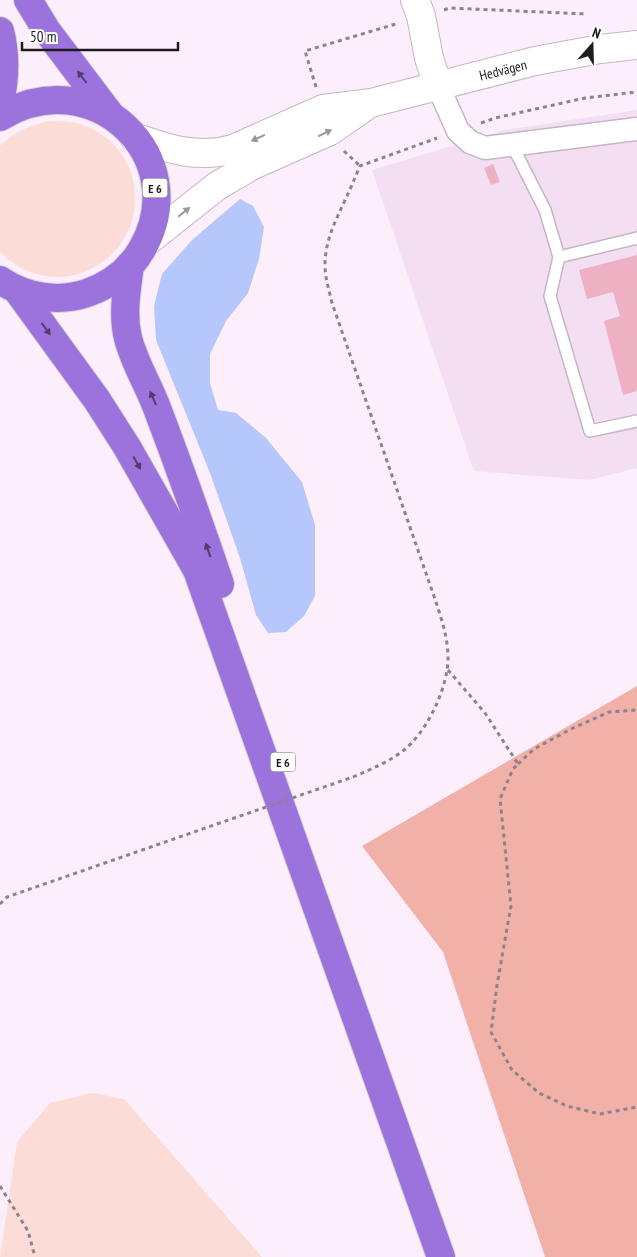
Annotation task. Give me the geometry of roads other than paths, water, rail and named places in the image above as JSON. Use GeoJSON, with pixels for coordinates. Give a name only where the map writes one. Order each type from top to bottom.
{"type":"FeatureCollection","features":[{"type":"Feature","properties":{"kind":"highway","name":"E 6"},"geometry":{"type":"LineString","coordinates":[[28,0],[47,32],[112,116],[124,125],[142,148],[153,174],[156,202],[151,230],[145,243],[130,265],[125,316],[127,336],[179,467],[456,1257]]}},
{"type":"Feature","properties":{"kind":"highway"},"geometry":{"type":"LineString","coordinates":[[0,31],[4,53],[3,87],[0,103]]}},
{"type":"Feature","properties":{"kind":"highway"},"geometry":{"type":"LineString","coordinates":[[0,117],[24,104],[54,99],[84,103],[112,116]]}},
{"type":"Feature","properties":{"kind":"highway"},"geometry":{"type":"LineString","coordinates":[[8,285],[30,294],[70,297],[84,294],[109,283],[130,265]]}},
{"type":"Feature","properties":{"kind":"highway","name":"E 6"},"geometry":{"type":"LineString","coordinates":[[8,285],[97,400],[136,463],[197,570],[441,1257]]}},
{"type":"Feature","properties":{"kind":"main road"},"geometry":{"type":"LineString","coordinates":[[418,8],[438,86]]}},
{"type":"Feature","properties":{"kind":"main road","name":"Hedvägen"},"geometry":{"type":"LineString","coordinates":[[134,137],[165,148],[184,152],[220,152],[327,120],[371,103],[535,61],[600,49],[637,45]]}},
{"type":"Feature","properties":{"kind":"main road","name":"Hedvägen"},"geometry":{"type":"LineString","coordinates":[[145,243],[218,186],[327,120]]}},
{"type":"Feature","properties":{"kind":"street"},"geometry":{"type":"LineString","coordinates":[[438,86],[458,131],[470,142],[485,148],[637,129]]}},
{"type":"Feature","properties":{"kind":"lane"},"geometry":{"type":"LineString","coordinates":[[512,145],[545,210],[559,257],[550,296],[590,431],[637,421]]}},
{"type":"Feature","properties":{"kind":"lane"},"geometry":{"type":"LineString","coordinates":[[559,257],[637,238]]}},
{"type":"Feature","properties":{"kind":"water"},"geometry":{"type":"Polygon","coordinates":[[[240,199],[253,206],[264,227],[259,259],[248,293],[226,321],[210,354],[210,383],[218,410],[236,413],[266,438],[302,482],[315,525],[315,596],[304,616],[286,632],[268,633],[256,615],[240,558],[210,473],[156,340],[154,306],[162,274],[192,240],[240,199]]]}}]}
